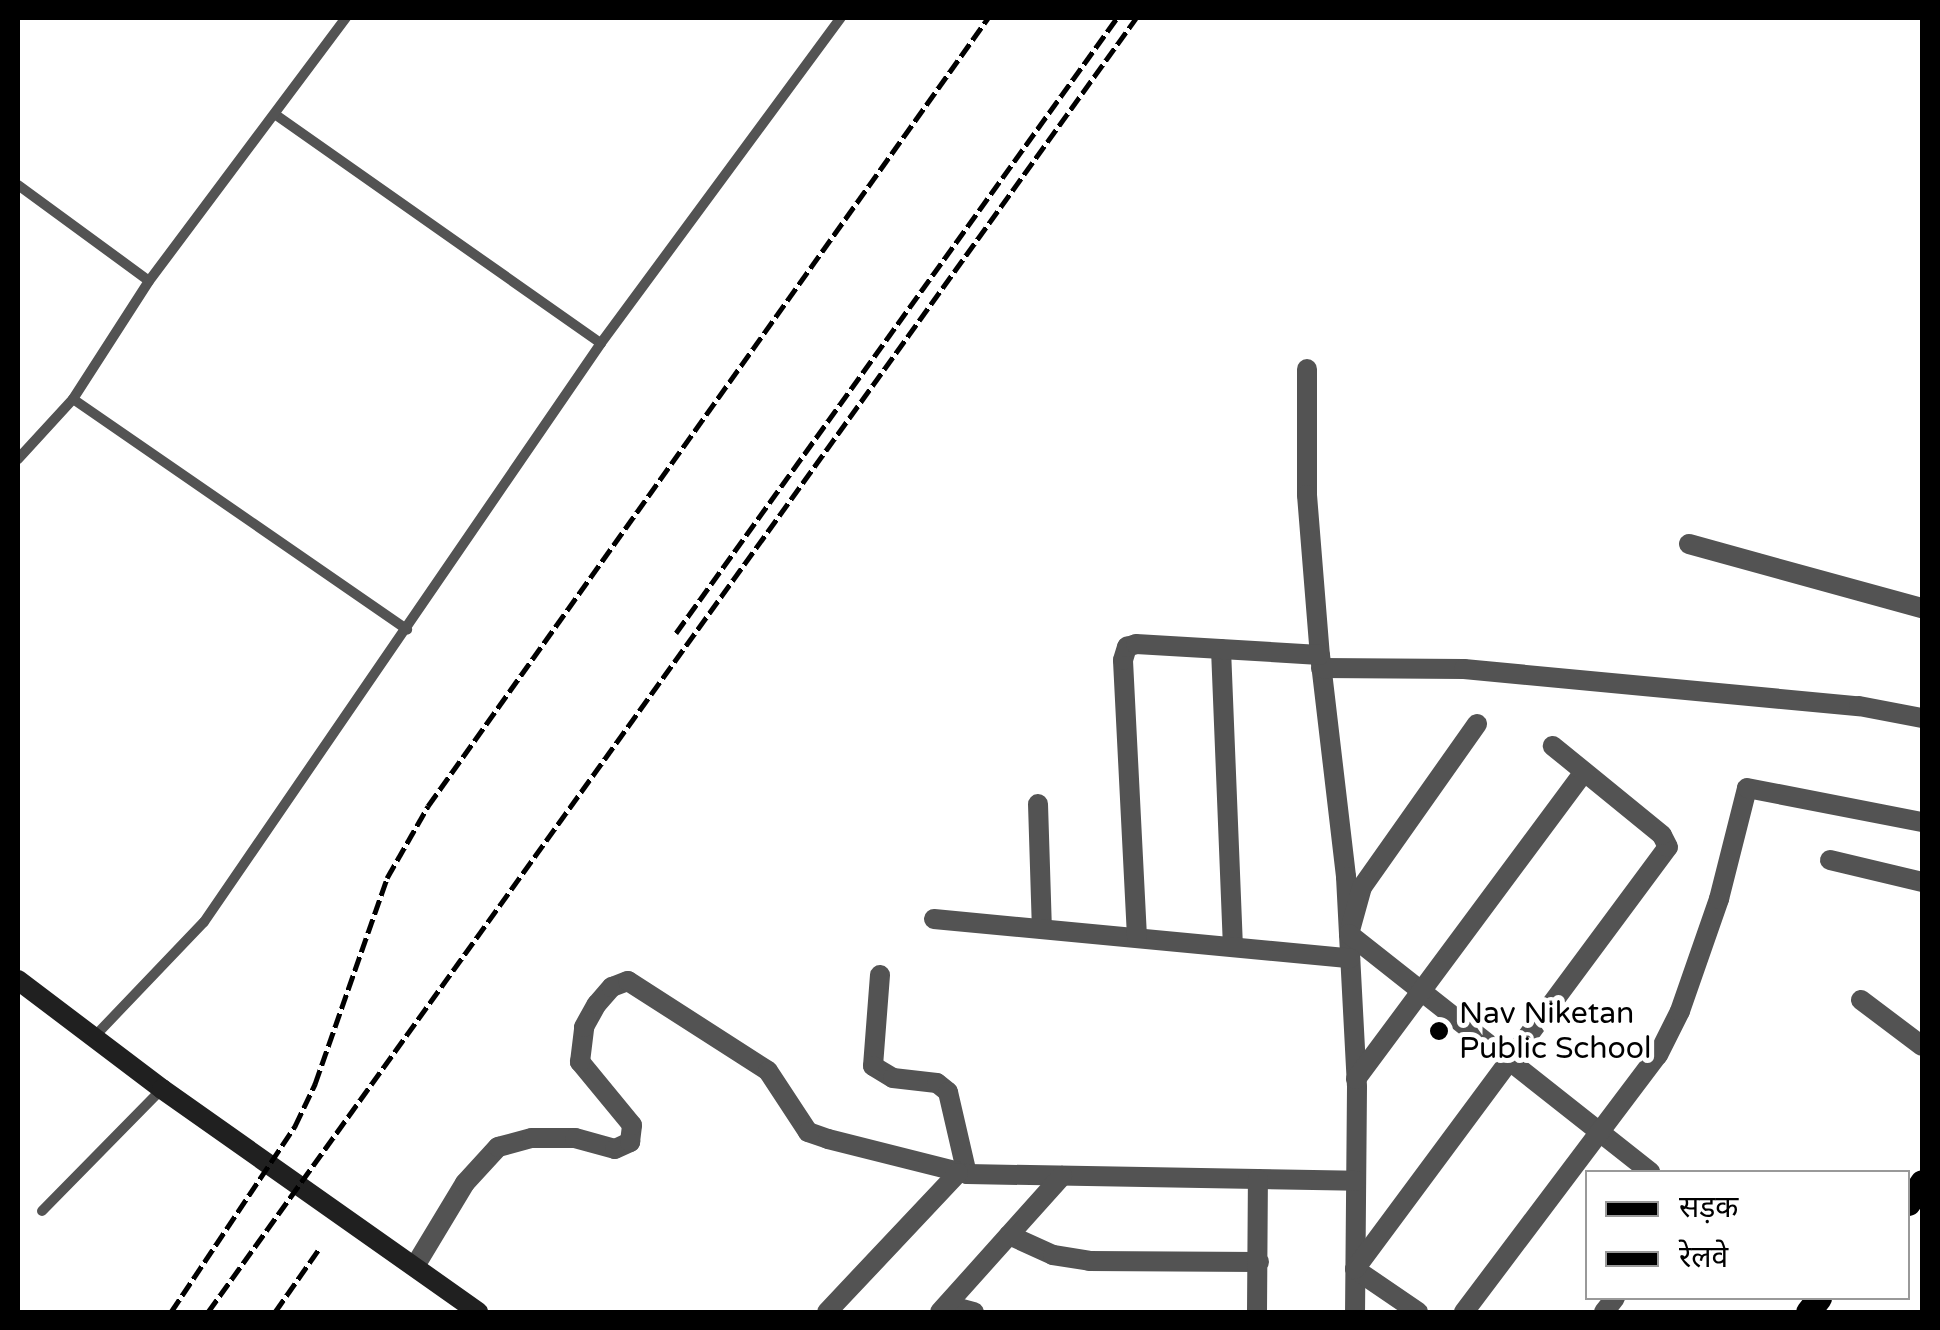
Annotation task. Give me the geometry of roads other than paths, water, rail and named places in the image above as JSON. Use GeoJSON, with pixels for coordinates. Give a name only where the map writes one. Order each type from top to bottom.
{"type":"FeatureCollection","features":[{"type":"Feature","properties":{"kind":"main road"},"geometry":{"type":"LineString","coordinates":[[18,980],[162,1089],[478,1312]]}},
{"type":"Feature","properties":{"kind":"street"},"geometry":{"type":"LineString","coordinates":[[1306,369],[1307,495],[1349,934],[1356,1080],[1355,1312]]}},
{"type":"Feature","properties":{"kind":"street"},"geometry":{"type":"LineString","coordinates":[[1689,544],[1922,608]]}},
{"type":"Feature","properties":{"kind":"street"},"geometry":{"type":"LineString","coordinates":[[1136,937],[1124,660],[1127,647],[1136,644],[1859,706],[1922,718]]}},
{"type":"Feature","properties":{"kind":"street"},"geometry":{"type":"LineString","coordinates":[[1221,649],[1233,946]]}},
{"type":"Feature","properties":{"kind":"street"},"geometry":{"type":"LineString","coordinates":[[1349,934],[1362,887],[1477,724]]}},
{"type":"Feature","properties":{"kind":"street"},"geometry":{"type":"LineString","coordinates":[[1356,1270],[1668,847],[1662,835],[1552,746]]}},
{"type":"Feature","properties":{"kind":"street"},"geometry":{"type":"LineString","coordinates":[[1356,1080],[1584,772]]}},
{"type":"Feature","properties":{"kind":"street"},"geometry":{"type":"LineString","coordinates":[[1464,1312],[1658,1054],[1680,1011],[1719,899],[1747,788],[1922,822]]}},
{"type":"Feature","properties":{"kind":"street"},"geometry":{"type":"LineString","coordinates":[[1038,804],[1042,929]]}},
{"type":"Feature","properties":{"kind":"street"},"geometry":{"type":"LineString","coordinates":[[1830,860],[1922,882]]}},
{"type":"Feature","properties":{"kind":"street"},"geometry":{"type":"LineString","coordinates":[[934,920],[1350,958]]}},
{"type":"Feature","properties":{"kind":"street"},"geometry":{"type":"LineString","coordinates":[[1349,934],[1508,1064],[1647,1170]]}},
{"type":"Feature","properties":{"kind":"street"},"geometry":{"type":"LineString","coordinates":[[880,976],[873,1066],[893,1078],[943,1087],[952,1102],[963,1174]]}},
{"type":"Feature","properties":{"kind":"street"},"geometry":{"type":"LineString","coordinates":[[415,1266],[465,1182],[498,1147],[532,1138],[575,1138],[615,1150],[630,1142],[632,1125],[580,1062],[584,1027],[597,1004],[612,987],[628,980],[768,1071],[808,1132],[963,1174],[1356,1181]]}},
{"type":"Feature","properties":{"kind":"street"},"geometry":{"type":"LineString","coordinates":[[1860,1000],[1922,1046]]}},
{"type":"Feature","properties":{"kind":"street"},"geometry":{"type":"LineString","coordinates":[[827,1312],[963,1174]]}},
{"type":"Feature","properties":{"kind":"street"},"geometry":{"type":"LineString","coordinates":[[943,1308],[1062,1176]]}},
{"type":"Feature","properties":{"kind":"street"},"geometry":{"type":"LineString","coordinates":[[1257,1312],[1258,1179]]}},
{"type":"Feature","properties":{"kind":"street"},"geometry":{"type":"LineString","coordinates":[[1009,1235],[1053,1254],[1089,1261],[1258,1262]]}},
{"type":"Feature","properties":{"kind":"street"},"geometry":{"type":"LineString","coordinates":[[1356,1270],[1418,1312]]}},
{"type":"Feature","properties":{"kind":"street"},"geometry":{"type":"LineString","coordinates":[[943,1308],[974,1312]]}},
{"type":"Feature","properties":{"kind":"lane"},"geometry":{"type":"LineString","coordinates":[[18,459],[73,399],[150,281],[346,18]]}},
{"type":"Feature","properties":{"kind":"lane"},"geometry":{"type":"LineString","coordinates":[[94,1038],[204,922],[600,343],[841,18]]}},
{"type":"Feature","properties":{"kind":"lane"},"geometry":{"type":"LineString","coordinates":[[276,115],[600,343]]}},
{"type":"Feature","properties":{"kind":"lane"},"geometry":{"type":"LineString","coordinates":[[18,185],[150,281]]}},
{"type":"Feature","properties":{"kind":"lane"},"geometry":{"type":"LineString","coordinates":[[73,399],[407,629]]}},
{"type":"Feature","properties":{"kind":"lane"},"geometry":{"type":"LineString","coordinates":[[42,1211],[162,1089]]}},
{"type":"Feature","properties":{"kind":"railway"},"geometry":{"type":"LineString","coordinates":[[171,1312],[295,1126],[315,1084],[387,878],[428,806],[988,18]]}},
{"type":"Feature","properties":{"kind":"railway"},"geometry":{"type":"LineString","coordinates":[[676,633],[1117,18]]}},
{"type":"Feature","properties":{"kind":"railway"},"geometry":{"type":"LineString","coordinates":[[208,1312],[1136,18]]}},
{"type":"Feature","properties":{"kind":"railway"},"geometry":{"type":"LineString","coordinates":[[275,1312],[319,1249]]}},
{"type":"Feature","properties":{"kind":"place","name":"Nav Niketan Public School"},"geometry":{"type":"Point","coordinates":[1439,1031]}}]}
